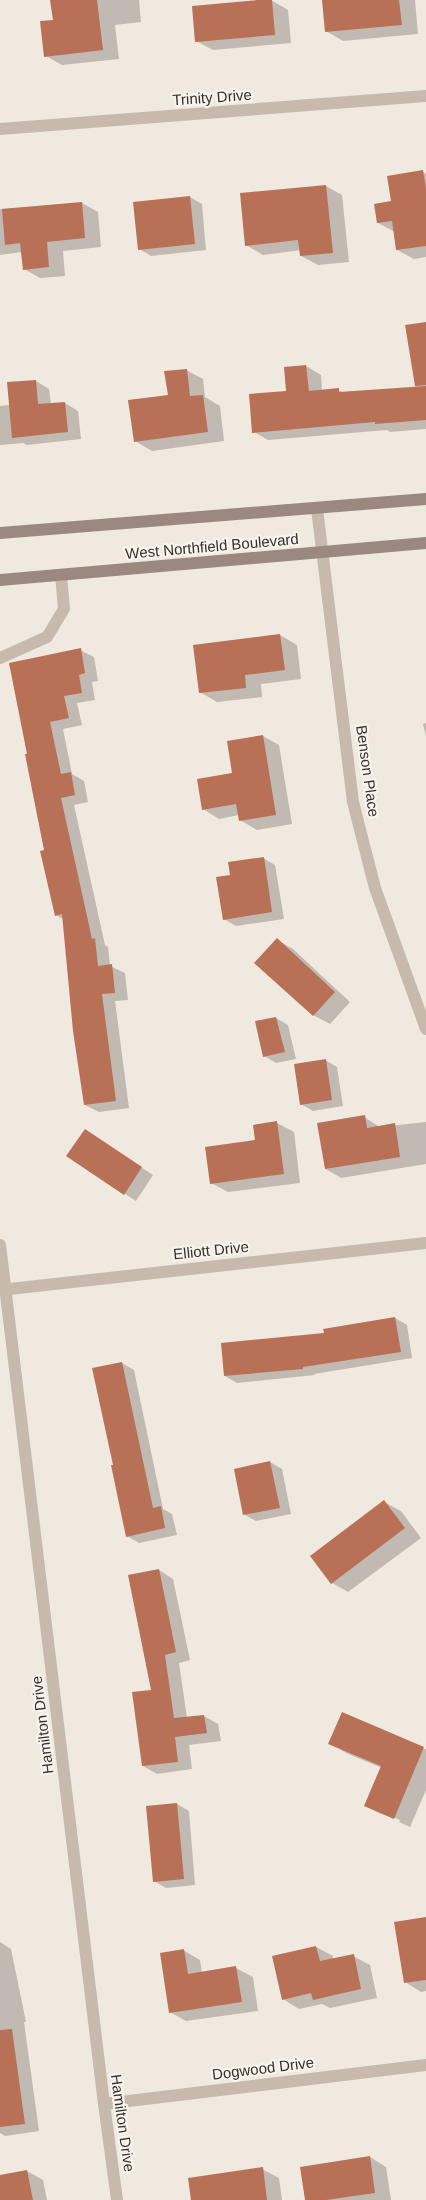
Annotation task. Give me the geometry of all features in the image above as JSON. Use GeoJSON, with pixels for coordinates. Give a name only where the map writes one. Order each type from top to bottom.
{"type":"FeatureCollection","features":[{"type":"Feature","properties":{"kind":"main road","name":"West Northfield Boulevard"},"geometry":{"type":"LineString","coordinates":[[0,533],[426,499]]}},
{"type":"Feature","properties":{"kind":"main road","name":"West Northfield Boulevard"},"geometry":{"type":"LineString","coordinates":[[0,580],[426,543]]}},
{"type":"Feature","properties":{"kind":"street","name":"Trinity Drive"},"geometry":{"type":"LineString","coordinates":[[0,129],[426,96]]}},
{"type":"Feature","properties":{"kind":"street","name":"Benson Place"},"geometry":{"type":"LineString","coordinates":[[317,508],[353,802],[375,888],[426,1029]]}},
{"type":"Feature","properties":{"kind":"street"},"geometry":{"type":"LineString","coordinates":[[0,658],[47,637],[64,610],[61,574]]}},
{"type":"Feature","properties":{"kind":"street","name":"Elliott Drive"},"geometry":{"type":"LineString","coordinates":[[3,1290],[426,1243]]}},
{"type":"Feature","properties":{"kind":"street","name":"Hamilton Drive"},"geometry":{"type":"LineString","coordinates":[[0,1245],[3,1290],[117,2200]]}},
{"type":"Feature","properties":{"kind":"street","name":"Dogwood Drive"},"geometry":{"type":"LineString","coordinates":[[104,2104],[426,2065]]}},
{"type":"Feature","properties":{"kind":"building"},"geometry":{"type":"Polygon","coordinates":[[[50,0],[97,0],[103,50],[44,57],[40,21],[53,20],[50,0]]]}},
{"type":"Feature","properties":{"kind":"building"},"geometry":{"type":"Polygon","coordinates":[[[272,0],[275,35],[195,42],[192,6],[272,0]]]}},
{"type":"Feature","properties":{"kind":"building"},"geometry":{"type":"Polygon","coordinates":[[[322,0],[399,0],[402,25],[325,32],[322,0]]]}},
{"type":"Feature","properties":{"kind":"building"},"geometry":{"type":"Polygon","coordinates":[[[423,170],[426,189],[426,246],[396,250],[392,221],[377,223],[374,204],[391,201],[387,176],[423,170]]]}},
{"type":"Feature","properties":{"kind":"building"},"geometry":{"type":"Polygon","coordinates":[[[326,185],[333,253],[300,256],[298,240],[245,246],[240,193],[326,185]]]}},
{"type":"Feature","properties":{"kind":"building"},"geometry":{"type":"Polygon","coordinates":[[[190,196],[195,244],[138,250],[133,202],[190,196]]]}},
{"type":"Feature","properties":{"kind":"building"},"geometry":{"type":"Polygon","coordinates":[[[82,202],[85,238],[47,242],[49,267],[23,270],[20,243],[5,245],[2,209],[82,202]]]}},
{"type":"Feature","properties":{"kind":"building"},"geometry":{"type":"Polygon","coordinates":[[[426,322],[426,385],[415,386],[405,325],[426,322]]]}},
{"type":"Feature","properties":{"kind":"building"},"geometry":{"type":"Polygon","coordinates":[[[306,365],[309,391],[339,388],[339,392],[426,386],[426,420],[375,424],[375,422],[252,433],[249,394],[286,391],[284,367],[306,365]]]}},
{"type":"Feature","properties":{"kind":"building"},"geometry":{"type":"Polygon","coordinates":[[[187,369],[190,396],[203,395],[208,432],[134,442],[128,400],[168,395],[164,371],[187,369]]]}},
{"type":"Feature","properties":{"kind":"building"},"geometry":{"type":"Polygon","coordinates":[[[36,380],[38,404],[65,402],[68,432],[12,438],[7,382],[36,380]]]}},
{"type":"Feature","properties":{"kind":"building"},"geometry":{"type":"Polygon","coordinates":[[[280,634],[285,670],[245,675],[246,688],[199,693],[193,645],[280,634]]]}},
{"type":"Feature","properties":{"kind":"building"},"geometry":{"type":"Polygon","coordinates":[[[81,648],[85,673],[79,675],[82,693],[64,696],[69,718],[50,722],[61,774],[71,772],[75,795],[61,798],[92,939],[95,938],[98,966],[112,964],[115,993],[102,994],[116,1101],[84,1105],[73,1031],[62,914],[55,916],[40,851],[44,850],[9,663],[81,648]]]}},
{"type":"Feature","properties":{"kind":"building"},"geometry":{"type":"Polygon","coordinates":[[[263,735],[276,815],[239,821],[236,804],[202,810],[197,779],[232,773],[227,741],[263,735]]]}},
{"type":"Feature","properties":{"kind":"building"},"geometry":{"type":"Polygon","coordinates":[[[264,857],[272,912],[223,920],[216,877],[230,875],[228,862],[264,857]]]}},
{"type":"Feature","properties":{"kind":"building"},"geometry":{"type":"Polygon","coordinates":[[[277,938],[335,992],[313,1016],[254,963],[277,938]]]}},
{"type":"Feature","properties":{"kind":"building"},"geometry":{"type":"Polygon","coordinates":[[[276,1017],[285,1052],[263,1057],[255,1021],[276,1017]]]}},
{"type":"Feature","properties":{"kind":"building"},"geometry":{"type":"Polygon","coordinates":[[[326,1059],[332,1100],[300,1105],[294,1064],[326,1059]]]}},
{"type":"Feature","properties":{"kind":"building"},"geometry":{"type":"Polygon","coordinates":[[[365,1115],[367,1128],[395,1123],[400,1157],[325,1169],[317,1123],[365,1115]]]}},
{"type":"Feature","properties":{"kind":"building"},"geometry":{"type":"Polygon","coordinates":[[[277,1121],[284,1174],[210,1184],[205,1147],[255,1140],[253,1125],[277,1121]]]}},
{"type":"Feature","properties":{"kind":"building"},"geometry":{"type":"Polygon","coordinates":[[[85,1129],[142,1167],[124,1195],[66,1156],[85,1129]]]}},
{"type":"Feature","properties":{"kind":"building"},"geometry":{"type":"Polygon","coordinates":[[[395,1317],[401,1352],[303,1367],[303,1369],[224,1376],[221,1343],[324,1333],[323,1329],[395,1317]]]}},
{"type":"Feature","properties":{"kind":"building"},"geometry":{"type":"Polygon","coordinates":[[[122,1362],[153,1508],[161,1506],[165,1528],[126,1537],[92,1368],[122,1362]]]}},
{"type":"Feature","properties":{"kind":"building"},"geometry":{"type":"Polygon","coordinates":[[[270,1461],[280,1508],[243,1515],[234,1469],[270,1461]]]}},
{"type":"Feature","properties":{"kind":"building"},"geometry":{"type":"Polygon","coordinates":[[[384,1500],[405,1528],[331,1584],[310,1556],[384,1500]]]}},
{"type":"Feature","properties":{"kind":"building"},"geometry":{"type":"Polygon","coordinates":[[[159,1569],[176,1652],[165,1655],[174,1718],[204,1715],[207,1733],[175,1737],[178,1762],[142,1766],[132,1692],[151,1690],[128,1575],[159,1569]]]}},
{"type":"Feature","properties":{"kind":"building"},"geometry":{"type":"Polygon","coordinates":[[[342,1712],[424,1747],[394,1819],[364,1806],[381,1766],[328,1744],[342,1712]]]}},
{"type":"Feature","properties":{"kind":"building"},"geometry":{"type":"Polygon","coordinates":[[[177,1803],[184,1879],[153,1882],[146,1806],[177,1803]]]}},
{"type":"Feature","properties":{"kind":"building"},"geometry":{"type":"Polygon","coordinates":[[[426,1917],[426,1980],[404,1983],[394,1922],[426,1917]]]}},
{"type":"Feature","properties":{"kind":"building"},"geometry":{"type":"Polygon","coordinates":[[[316,1946],[320,1961],[354,1954],[361,1989],[313,2000],[311,1993],[282,2000],[272,1956],[316,1946]]]}},
{"type":"Feature","properties":{"kind":"building"},"geometry":{"type":"Polygon","coordinates":[[[184,1949],[188,1974],[236,1966],[242,2002],[169,2013],[160,1953],[184,1949]]]}},
{"type":"Feature","properties":{"kind":"building"},"geometry":{"type":"Polygon","coordinates":[[[12,2029],[25,2124],[0,2127],[0,2030],[12,2029]]]}},
{"type":"Feature","properties":{"kind":"building"},"geometry":{"type":"Polygon","coordinates":[[[370,2156],[375,2193],[326,2200],[305,2200],[300,2167],[370,2156]]]}},
{"type":"Feature","properties":{"kind":"building"},"geometry":{"type":"Polygon","coordinates":[[[263,2167],[267,2200],[191,2200],[188,2178],[263,2167]]]}},
{"type":"Feature","properties":{"kind":"building"},"geometry":{"type":"Polygon","coordinates":[[[27,2170],[33,2200],[0,2200],[0,2175],[27,2170]]]}}]}
